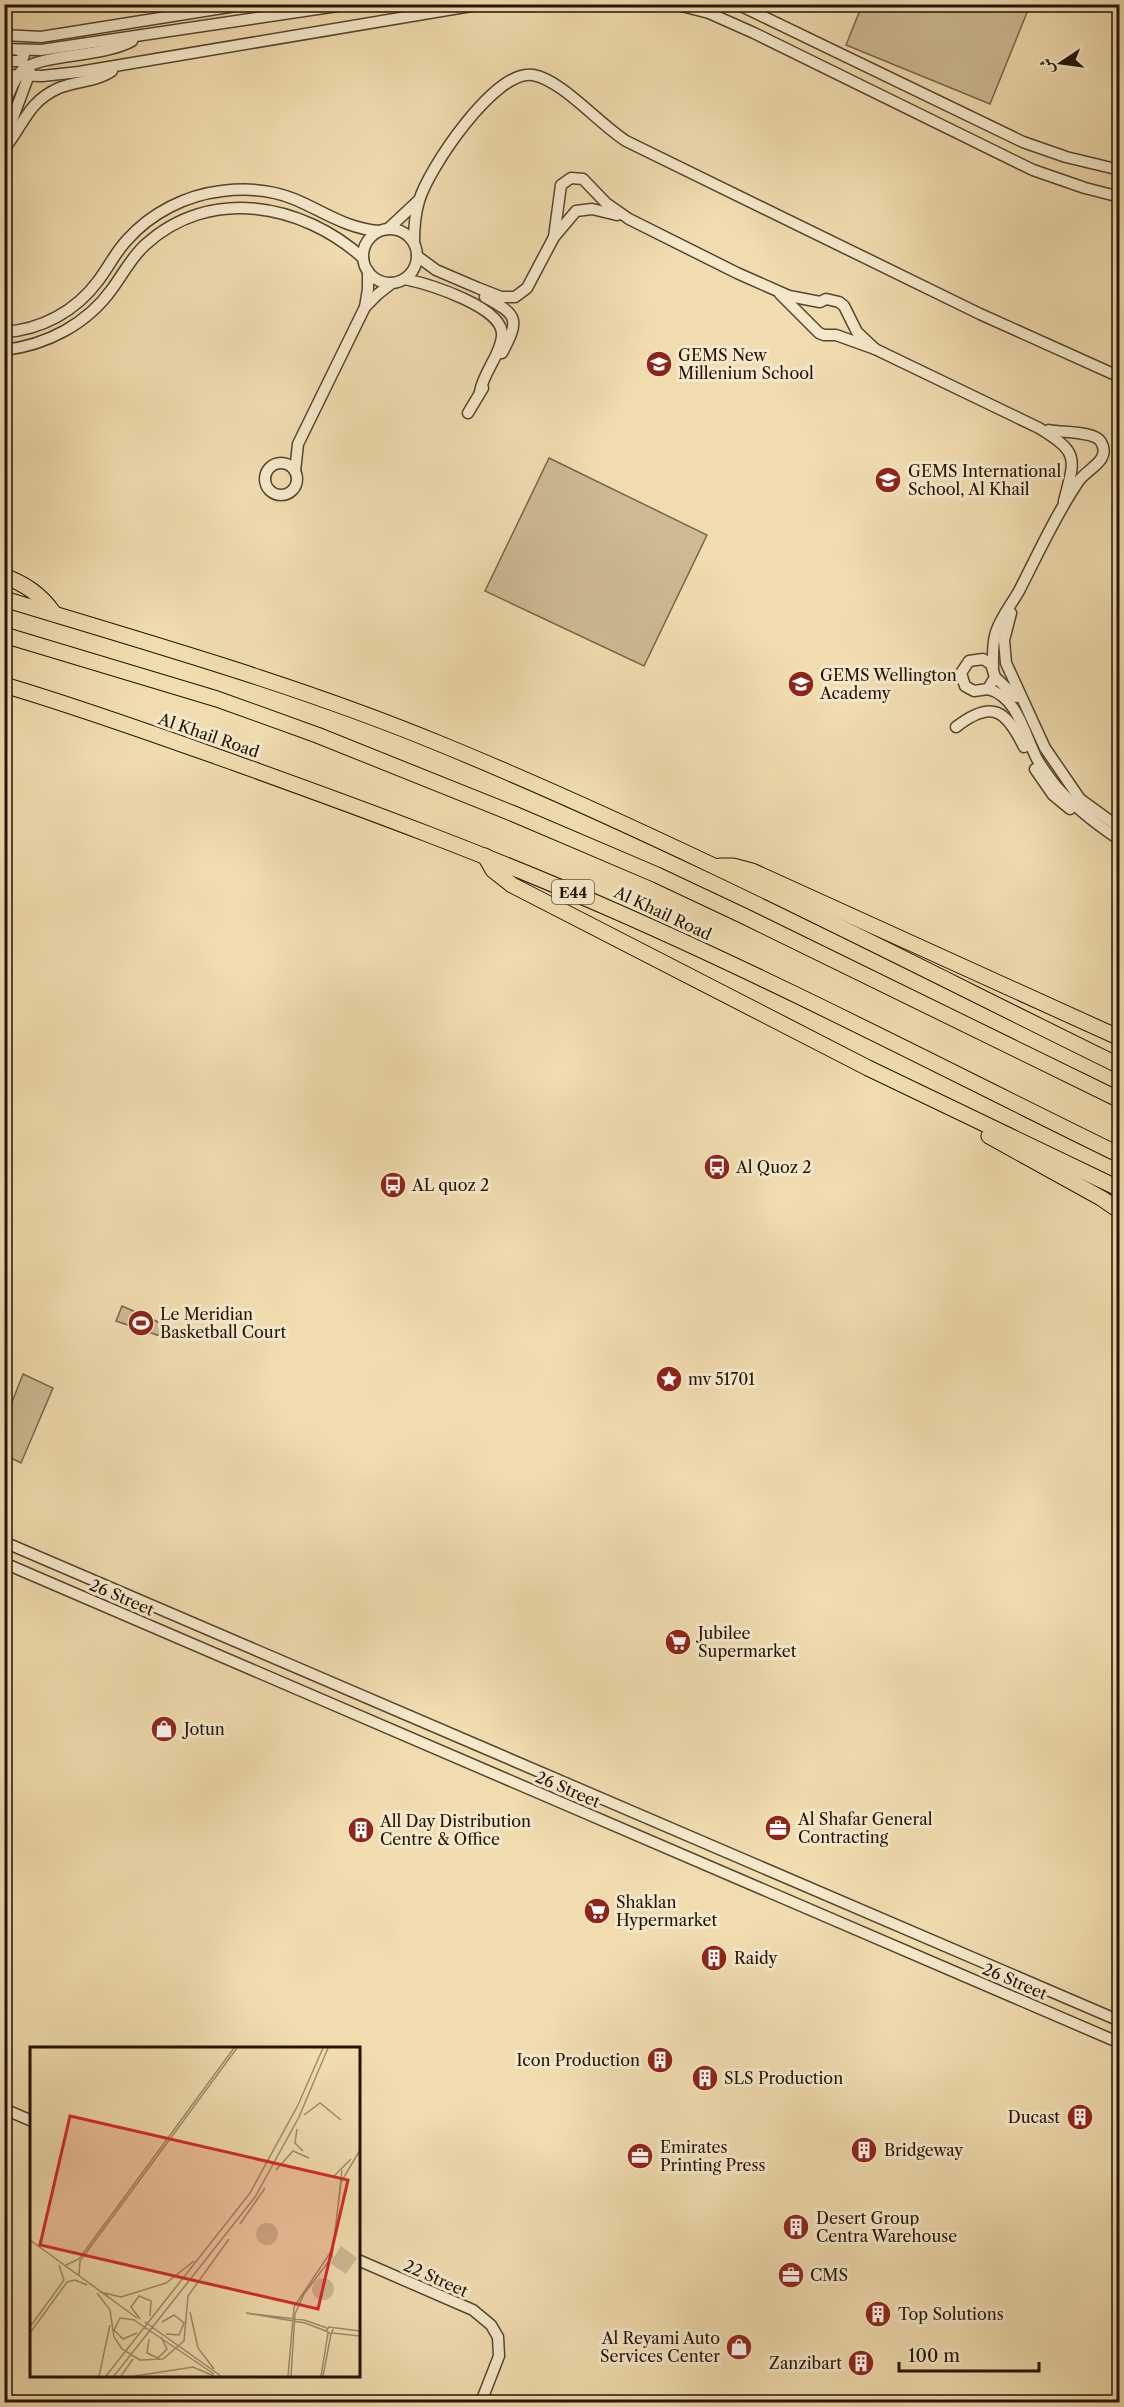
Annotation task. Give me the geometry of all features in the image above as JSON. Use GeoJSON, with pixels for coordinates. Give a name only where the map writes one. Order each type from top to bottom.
{"type":"FeatureCollection","features":[{"type":"Feature","properties":{"kind":"highway"},"geometry":{"type":"LineString","coordinates":[[4,576],[31,589],[53,612]]}},
{"type":"Feature","properties":{"kind":"highway"},"geometry":{"type":"LineString","coordinates":[[4,599],[53,612],[280,684],[388,723],[495,767],[714,867],[1119,1066]]}},
{"type":"Feature","properties":{"kind":"highway","name":"Al Khail Road"},"geometry":{"type":"LineString","coordinates":[[4,635],[217,699],[317,735],[514,814],[657,875],[744,916],[1119,1100]]}},
{"type":"Feature","properties":{"kind":"highway","name":"Al Khail Road"},"geometry":{"type":"LineString","coordinates":[[4,685],[51,699],[240,765],[485,856],[620,913],[754,975],[1119,1155]]}},
{"type":"Feature","properties":{"kind":"highway"},"geometry":{"type":"LineString","coordinates":[[485,856],[499,876],[512,885],[868,1068],[1119,1189]]}},
{"type":"Feature","properties":{"kind":"highway"},"geometry":{"type":"LineString","coordinates":[[714,867],[733,866],[752,872],[1119,1038]]}},
{"type":"Feature","properties":{"kind":"highway"},"geometry":{"type":"LineString","coordinates":[[957,1110],[975,1128],[1101,1198],[1119,1211]]}},
{"type":"Feature","properties":{"kind":"street"},"geometry":{"type":"LineString","coordinates":[[4,35],[41,37],[248,4]]}},
{"type":"Feature","properties":{"kind":"street"},"geometry":{"type":"LineString","coordinates":[[276,15],[288,4]]}},
{"type":"Feature","properties":{"kind":"street"},"geometry":{"type":"LineString","coordinates":[[4,50],[24,51],[136,37],[351,4]]}},
{"type":"Feature","properties":{"kind":"street"},"geometry":{"type":"LineString","coordinates":[[4,75],[61,75],[483,4]]}},
{"type":"Feature","properties":{"kind":"street"},"geometry":{"type":"LineString","coordinates":[[674,4],[709,13],[754,33],[1033,170],[1077,186],[1119,197]]}},
{"type":"Feature","properties":{"kind":"street"},"geometry":{"type":"LineString","coordinates":[[736,4],[1023,142],[1066,157],[1119,170]]}},
{"type":"Feature","properties":{"kind":"street"},"geometry":{"type":"LineString","coordinates":[[4,104],[31,64],[112,50],[136,37]]}},
{"type":"Feature","properties":{"kind":"street"},"geometry":{"type":"LineString","coordinates":[[4,61],[22,61],[24,51]]}},
{"type":"Feature","properties":{"kind":"street"},"geometry":{"type":"LineString","coordinates":[[24,51],[31,64]]}},
{"type":"Feature","properties":{"kind":"street"},"geometry":{"type":"LineString","coordinates":[[4,149],[23,118],[45,96],[67,86],[105,75],[116,66]]}},
{"type":"Feature","properties":{"kind":"street"},"geometry":{"type":"LineString","coordinates":[[365,307],[392,283],[405,279],[414,269],[417,256],[414,242],[419,200],[441,156],[463,126],[511,78],[526,74],[536,75],[573,99],[606,128],[626,141],[950,299],[1119,376]]}},
{"type":"Feature","properties":{"kind":"street"},"geometry":{"type":"LineString","coordinates":[[4,139],[23,76]]}},
{"type":"Feature","properties":{"kind":"street"},"geometry":{"type":"LineString","coordinates":[[554,237],[559,191],[565,180],[583,179],[606,203],[629,219],[778,292],[820,302],[832,299],[839,302],[844,306],[857,332],[875,350]]}},
{"type":"Feature","properties":{"kind":"street"},"geometry":{"type":"LineString","coordinates":[[4,332],[35,327],[68,310],[88,293],[118,251],[137,230],[160,213],[196,196],[231,190],[267,192],[294,199],[348,225],[405,233],[414,242]]}},
{"type":"Feature","properties":{"kind":"street"},"geometry":{"type":"LineString","coordinates":[[363,258],[366,245],[419,200]]}},
{"type":"Feature","properties":{"kind":"street"},"geometry":{"type":"LineString","coordinates":[[4,350],[36,343],[72,327],[107,296],[135,256],[154,237],[177,223],[214,209],[254,208],[293,216],[320,227],[344,242],[363,258],[368,271],[365,307],[298,444],[295,488],[285,495],[276,495],[269,490],[264,479],[269,467],[298,444]]}},
{"type":"Feature","properties":{"kind":"street"},"geometry":{"type":"LineString","coordinates":[[417,256],[436,270],[506,298],[520,295],[527,288],[554,237],[576,211],[598,210],[629,219]]}},
{"type":"Feature","properties":{"kind":"street"},"geometry":{"type":"LineString","coordinates":[[368,271],[378,280],[392,283]]}},
{"type":"Feature","properties":{"kind":"street"},"geometry":{"type":"LineString","coordinates":[[405,279],[443,289],[490,314],[498,321],[502,331],[501,342],[483,379],[480,392]]}},
{"type":"Feature","properties":{"kind":"street"},"geometry":{"type":"LineString","coordinates":[[468,413],[488,382],[510,338],[514,322],[509,311],[484,296],[478,288]]}},
{"type":"Feature","properties":{"kind":"street"},"geometry":{"type":"LineString","coordinates":[[778,292],[819,333],[836,335],[875,350],[1039,428],[1063,444],[1072,455],[1071,472],[1064,501]]}},
{"type":"Feature","properties":{"kind":"street"},"geometry":{"type":"LineString","coordinates":[[988,689],[994,673],[993,646],[997,629],[1064,501],[1081,477],[1101,460],[1104,449],[1102,443],[1094,435],[1060,433],[1039,428]]}},
{"type":"Feature","properties":{"kind":"street"},"geometry":{"type":"LineString","coordinates":[[276,463],[287,464],[295,471]]}},
{"type":"Feature","properties":{"kind":"street"},"geometry":{"type":"LineString","coordinates":[[1015,598],[1006,627],[1004,652],[1010,675],[1052,760],[1080,799],[1119,828]]}},
{"type":"Feature","properties":{"kind":"street"},"geometry":{"type":"LineString","coordinates":[[1027,712],[994,673],[987,661],[978,658],[969,661],[961,673],[963,682],[969,689],[979,692],[988,689],[1002,696],[1013,707],[1045,771],[1067,798],[1086,816],[1119,840]]}},
{"type":"Feature","properties":{"kind":"street"},"geometry":{"type":"LineString","coordinates":[[956,727],[981,711],[1004,716],[1015,728],[1032,764],[1053,795],[1079,816],[1086,816]]}},
{"type":"Feature","properties":{"kind":"street"},"geometry":{"type":"LineString","coordinates":[[1076,792],[1119,821]]}},
{"type":"Feature","properties":{"kind":"street","name":"26 Street"},"geometry":{"type":"LineString","coordinates":[[4,1542],[1119,2021]]}},
{"type":"Feature","properties":{"kind":"street","name":"26 Street"},"geometry":{"type":"LineString","coordinates":[[4,1563],[1119,2043]]}},
{"type":"Feature","properties":{"kind":"street"},"geometry":{"type":"LineString","coordinates":[[311,1696],[321,1689],[325,1678]]}},
{"type":"Feature","properties":{"kind":"street"},"geometry":{"type":"LineString","coordinates":[[4,2109],[30,2120]]}},
{"type":"Feature","properties":{"kind":"street","name":"22 Street"},"geometry":{"type":"LineString","coordinates":[[360,2261],[473,2310],[486,2319],[496,2331],[499,2356],[481,2403]]}},
{"type":"Feature","properties":{"kind":"shaded area"},"geometry":{"type":"Polygon","coordinates":[[[862,4],[1030,5],[990,104],[846,45],[862,4]]]}},
{"type":"Feature","properties":{"kind":"shaded area"},"geometry":{"type":"Polygon","coordinates":[[[549,458],[707,535],[644,666],[485,591],[549,458]]]}},
{"type":"Feature","properties":{"kind":"shaded area","name":"Le Meridian Basketball Court"},"geometry":{"type":"Polygon","coordinates":[[[122,1306],[165,1325],[160,1336],[116,1321],[122,1306]]]}},
{"type":"Feature","properties":{"kind":"shaded area"},"geometry":{"type":"Polygon","coordinates":[[[23,1374],[53,1388],[21,1463],[5,1455],[5,1420],[23,1374]]]}},
{"type":"Feature","properties":{"kind":"place","name":"GEMS New Millenium School"},"geometry":{"type":"Point","coordinates":[659,364]}},
{"type":"Feature","properties":{"kind":"place","name":"GEMS International School, Al Khail"},"geometry":{"type":"Point","coordinates":[888,480]}},
{"type":"Feature","properties":{"kind":"place","name":"GEMS Wellington Academy"},"geometry":{"type":"Point","coordinates":[801,684]}},
{"type":"Feature","properties":{"kind":"place","name":"Al Quoz 2"},"geometry":{"type":"Point","coordinates":[717,1167]}},
{"type":"Feature","properties":{"kind":"place","name":"AL quoz 2"},"geometry":{"type":"Point","coordinates":[393,1185]}},
{"type":"Feature","properties":{"kind":"place","name":"Le Meridian Basketball Court"},"geometry":{"type":"Point","coordinates":[141,1323]}},
{"type":"Feature","properties":{"kind":"place","name":"mv 51701"},"geometry":{"type":"Point","coordinates":[669,1379]}},
{"type":"Feature","properties":{"kind":"place","name":"Jubilee Supermarket"},"geometry":{"type":"Point","coordinates":[678,1642]}},
{"type":"Feature","properties":{"kind":"place","name":"Jotun"},"geometry":{"type":"Point","coordinates":[164,1729]}},
{"type":"Feature","properties":{"kind":"place","name":"Al Shafar General Contracting"},"geometry":{"type":"Point","coordinates":[778,1828]}},
{"type":"Feature","properties":{"kind":"place","name":"All Day Distribution Centre & Office"},"geometry":{"type":"Point","coordinates":[361,1830]}},
{"type":"Feature","properties":{"kind":"place","name":"Shaklan Hypermarket"},"geometry":{"type":"Point","coordinates":[597,1911]}},
{"type":"Feature","properties":{"kind":"place","name":"Raidy"},"geometry":{"type":"Point","coordinates":[714,1958]}},
{"type":"Feature","properties":{"kind":"place","name":"Icon Production"},"geometry":{"type":"Point","coordinates":[660,2060]}},
{"type":"Feature","properties":{"kind":"place","name":"SLS Production"},"geometry":{"type":"Point","coordinates":[705,2078]}},
{"type":"Feature","properties":{"kind":"place","name":"Ducast"},"geometry":{"type":"Point","coordinates":[1080,2117]}},
{"type":"Feature","properties":{"kind":"place","name":"Bridgeway"},"geometry":{"type":"Point","coordinates":[864,2150]}},
{"type":"Feature","properties":{"kind":"place","name":"Emirates Printing Press"},"geometry":{"type":"Point","coordinates":[640,2156]}},
{"type":"Feature","properties":{"kind":"place","name":"Desert Group Centra Warehouse"},"geometry":{"type":"Point","coordinates":[796,2227]}},
{"type":"Feature","properties":{"kind":"place","name":"CMS"},"geometry":{"type":"Point","coordinates":[791,2275]}},
{"type":"Feature","properties":{"kind":"place","name":"Top Solutions"},"geometry":{"type":"Point","coordinates":[878,2314]}},
{"type":"Feature","properties":{"kind":"place","name":"Al Reyami Auto Services Center"},"geometry":{"type":"Point","coordinates":[739,2347]}},
{"type":"Feature","properties":{"kind":"place","name":"Zanzibart"},"geometry":{"type":"Point","coordinates":[861,2363]}}]}
